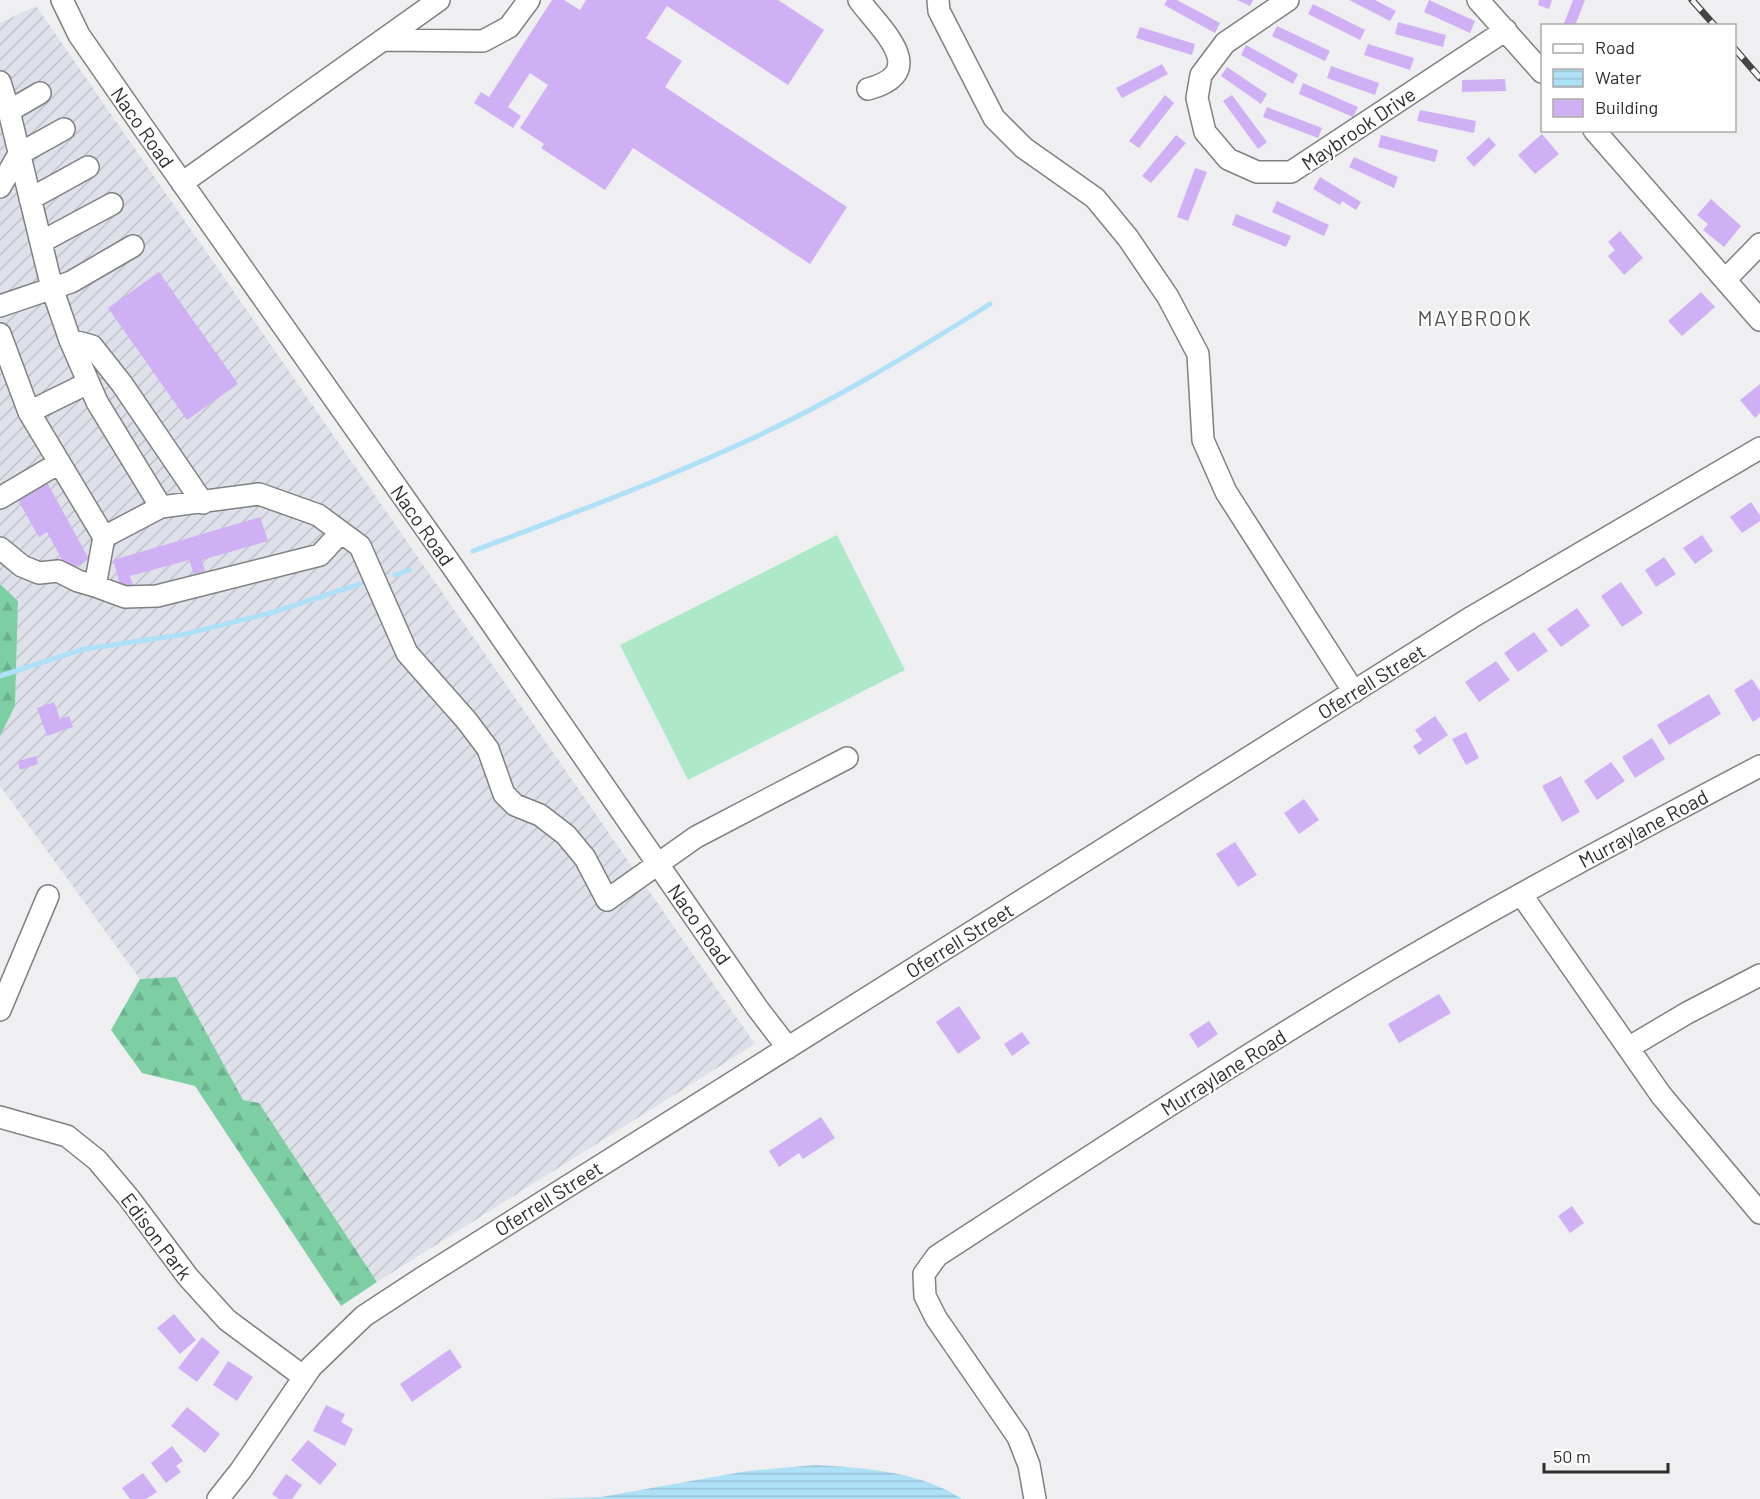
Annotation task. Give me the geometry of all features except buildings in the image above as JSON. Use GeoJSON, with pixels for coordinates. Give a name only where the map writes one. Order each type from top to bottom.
{"type":"FeatureCollection","features":[{"type":"Feature","properties":{"kind":"street","name":"Naco Road"},"geometry":{"type":"LineString","coordinates":[[62,0],[79,34],[182,183],[788,1048]]}},
{"type":"Feature","properties":{"kind":"street"},"geometry":{"type":"LineString","coordinates":[[182,183],[439,0]]}},
{"type":"Feature","properties":{"kind":"street"},"geometry":{"type":"LineString","coordinates":[[384,39],[483,41],[509,27],[529,0]]}},
{"type":"Feature","properties":{"kind":"street"},"geometry":{"type":"LineString","coordinates":[[859,0],[894,45],[900,66],[883,83],[868,89]]}},
{"type":"Feature","properties":{"kind":"street"},"geometry":{"type":"LineString","coordinates":[[939,0],[939,11],[994,118],[1024,148],[1095,198],[1128,238],[1168,297],[1198,354],[1203,440],[1226,492],[1354,692]]}},
{"type":"Feature","properties":{"kind":"street","name":"Maybrook Drive"},"geometry":{"type":"LineString","coordinates":[[1288,0],[1225,43],[1201,75],[1197,98],[1205,132],[1228,159],[1257,172],[1292,172],[1506,30]]}},
{"type":"Feature","properties":{"kind":"street"},"geometry":{"type":"LineString","coordinates":[[1478,0],[1541,71]]}},
{"type":"Feature","properties":{"kind":"street"},"geometry":{"type":"LineString","coordinates":[[0,82],[52,288],[70,340],[97,402],[161,507]]}},
{"type":"Feature","properties":{"kind":"street"},"geometry":{"type":"LineString","coordinates":[[9,111],[40,93]]}},
{"type":"Feature","properties":{"kind":"street"},"geometry":{"type":"LineString","coordinates":[[0,187],[20,154],[64,129]]}},
{"type":"Feature","properties":{"kind":"street"},"geometry":{"type":"LineString","coordinates":[[1596,132],[1760,320]]}},
{"type":"Feature","properties":{"kind":"street"},"geometry":{"type":"LineString","coordinates":[[30,199],[88,167]]}},
{"type":"Feature","properties":{"kind":"street"},"geometry":{"type":"LineString","coordinates":[[41,242],[112,204]]}},
{"type":"Feature","properties":{"kind":"street"},"geometry":{"type":"LineString","coordinates":[[1725,280],[1760,244]]}},
{"type":"Feature","properties":{"kind":"street"},"geometry":{"type":"LineString","coordinates":[[0,306],[71,282],[133,246]]}},
{"type":"Feature","properties":{"kind":"street"},"geometry":{"type":"LineString","coordinates":[[0,334],[29,412],[104,537],[95,586]]}},
{"type":"Feature","properties":{"kind":"street"},"geometry":{"type":"LineString","coordinates":[[70,340],[92,346],[122,384],[203,503]]}},
{"type":"Feature","properties":{"kind":"street"},"geometry":{"type":"LineString","coordinates":[[29,412],[88,383]]}},
{"type":"Feature","properties":{"kind":"street","name":"Oferrell Street"},"geometry":{"type":"LineString","coordinates":[[218,1499],[241,1470],[311,1366],[364,1316],[1472,617],[1760,448]]}},
{"type":"Feature","properties":{"kind":"street"},"geometry":{"type":"LineString","coordinates":[[0,498],[59,462]]}},
{"type":"Feature","properties":{"kind":"street"},"geometry":{"type":"LineString","coordinates":[[104,537],[161,507],[259,494],[318,515],[360,546],[407,653],[488,749],[504,794],[515,805],[540,815],[566,836],[585,858],[607,900],[696,837],[847,758]]}},
{"type":"Feature","properties":{"kind":"street"},"geometry":{"type":"LineString","coordinates":[[0,548],[22,566],[39,573],[58,571],[78,581],[125,597],[157,596],[320,555],[341,532]]}},
{"type":"Feature","properties":{"kind":"street","name":"Murraylane Road"},"geometry":{"type":"LineString","coordinates":[[1035,1499],[1029,1465],[1018,1437],[936,1318],[926,1296],[924,1274],[937,1256],[1201,1085],[1388,970],[1521,894],[1760,766]]}},
{"type":"Feature","properties":{"kind":"street"},"geometry":{"type":"LineString","coordinates":[[1521,894],[1661,1095],[1760,1213]]}},
{"type":"Feature","properties":{"kind":"street"},"geometry":{"type":"LineString","coordinates":[[0,1010],[48,896]]}},
{"type":"Feature","properties":{"kind":"street"},"geometry":{"type":"LineString","coordinates":[[1628,1048],[1687,1013],[1760,975]]}},
{"type":"Feature","properties":{"kind":"street","name":"Edison Park"},"geometry":{"type":"LineString","coordinates":[[0,1117],[67,1136],[97,1160],[129,1198],[188,1277],[227,1320],[304,1377]]}},
{"type":"Feature","properties":{"kind":"shaded area"},"geometry":{"type":"Polygon","coordinates":[[[36,6],[755,1044],[377,1282],[259,1104],[243,1101],[176,977],[140,979],[0,786],[0,736],[15,706],[18,601],[0,584],[0,23],[36,6]]]}},
{"type":"Feature","properties":{"kind":"green space"},"geometry":{"type":"Polygon","coordinates":[[[837,535],[905,670],[688,780],[620,645],[837,535]]]}},
{"type":"Feature","properties":{"kind":"green space"},"geometry":{"type":"Polygon","coordinates":[[[0,584],[18,601],[15,706],[0,736],[0,584]]]}},
{"type":"Feature","properties":{"kind":"green space"},"geometry":{"type":"Polygon","coordinates":[[[176,977],[243,1100],[259,1103],[377,1282],[341,1306],[195,1086],[142,1073],[111,1030],[140,979],[176,977]]]}},
{"type":"Feature","properties":{"kind":"water"},"geometry":{"type":"Polygon","coordinates":[[[815,1465],[872,1470],[910,1477],[928,1482],[962,1499],[549,1499],[601,1497],[747,1471],[815,1465]]]}},
{"type":"Feature","properties":{"kind":"waterway"},"geometry":{"type":"LineString","coordinates":[[473,551],[641,486],[772,429],[867,378],[990,304]]}},
{"type":"Feature","properties":{"kind":"waterway"},"geometry":{"type":"LineString","coordinates":[[395,575],[410,570]]}},
{"type":"Feature","properties":{"kind":"waterway"},"geometry":{"type":"LineString","coordinates":[[0,676],[84,649],[181,635],[274,612],[360,584]]}},
{"type":"Feature","properties":{"kind":"railway"},"geometry":{"type":"LineString","coordinates":[[1692,0],[1713,24]]}},
{"type":"Feature","properties":{"kind":"railway"},"geometry":{"type":"LineString","coordinates":[[1736,50],[1760,78]]}},
{"type":"Feature","properties":{"kind":"district","name":"MAYBROOK"},"geometry":{"type":"Point","coordinates":[1475,317]}}]}
